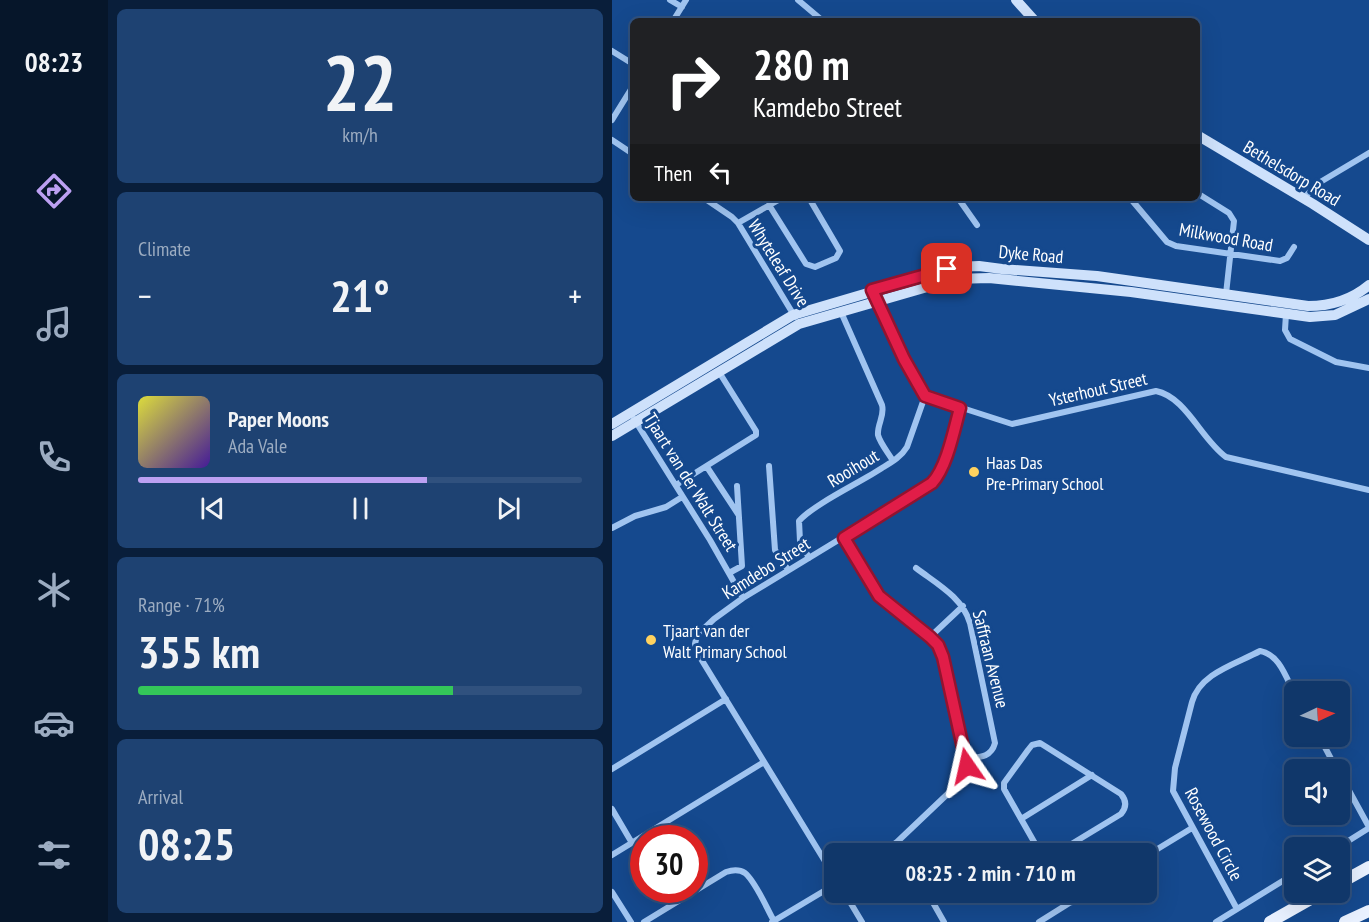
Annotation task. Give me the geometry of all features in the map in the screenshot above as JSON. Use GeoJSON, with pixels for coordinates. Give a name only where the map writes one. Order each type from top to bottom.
{"type":"FeatureCollection","features":[{"type":"Feature","properties":{"kind":"main road"},"geometry":{"type":"LineString","coordinates":[[1350,877],[1369,867]]}},
{"type":"Feature","properties":{"kind":"main road"},"geometry":{"type":"LineString","coordinates":[[1270,922],[1304,903]]}},
{"type":"Feature","properties":{"kind":"main road"},"geometry":{"type":"LineString","coordinates":[[1345,922],[1369,911]]}},
{"type":"Feature","properties":{"kind":"street"},"geometry":{"type":"LineString","coordinates":[[670,0],[682,7]]}},
{"type":"Feature","properties":{"kind":"street"},"geometry":{"type":"LineString","coordinates":[[675,18],[686,0]]}},
{"type":"Feature","properties":{"kind":"street"},"geometry":{"type":"LineString","coordinates":[[798,0],[819,18]]}},
{"type":"Feature","properties":{"kind":"street"},"geometry":{"type":"LineString","coordinates":[[1016,0],[1032,18]]}},
{"type":"Feature","properties":{"kind":"street"},"geometry":{"type":"LineString","coordinates":[[612,51],[630,62]]}},
{"type":"Feature","properties":{"kind":"street"},"geometry":{"type":"LineString","coordinates":[[612,120],[630,91]]}},
{"type":"Feature","properties":{"kind":"street","name":"Bethelsdorp Road"},"geometry":{"type":"LineString","coordinates":[[1200,137],[1304,198],[1366,238]]}},
{"type":"Feature","properties":{"kind":"street"},"geometry":{"type":"LineString","coordinates":[[612,140],[630,152]]}},
{"type":"Feature","properties":{"kind":"street"},"geometry":{"type":"LineString","coordinates":[[1304,198],[1317,184],[1369,153]]}},
{"type":"Feature","properties":{"kind":"street"},"geometry":{"type":"LineString","coordinates":[[1200,195],[1233,217],[1235,226],[1226,294]]}},
{"type":"Feature","properties":{"kind":"street","name":"Whyteleaf Drive"},"geometry":{"type":"LineString","coordinates":[[708,201],[732,217],[738,224],[796,320]]}},
{"type":"Feature","properties":{"kind":"street"},"geometry":{"type":"LineString","coordinates":[[738,224],[777,201]]}},
{"type":"Feature","properties":{"kind":"street"},"geometry":{"type":"LineString","coordinates":[[770,205],[806,264],[814,267],[836,258],[840,251],[811,201]]}},
{"type":"Feature","properties":{"kind":"street"},"geometry":{"type":"LineString","coordinates":[[960,201],[977,225]]}},
{"type":"Feature","properties":{"kind":"street","name":"Milkwood Road"},"geometry":{"type":"LineString","coordinates":[[1133,201],[1171,244],[1280,261],[1287,258],[1294,247]]}},
{"type":"Feature","properties":{"kind":"street"},"geometry":{"type":"LineString","coordinates":[[1366,238],[1369,246]]}},
{"type":"Feature","properties":{"kind":"street","name":"Dyke Road"},"geometry":{"type":"LineString","coordinates":[[612,436],[633,417],[796,320],[872,290],[947,269],[979,266],[1097,276],[1296,305],[1320,306],[1343,300],[1369,285]]}},
{"type":"Feature","properties":{"kind":"street","name":"Dyke Road"},"geometry":{"type":"LineString","coordinates":[[612,424],[633,417],[720,372],[796,320],[841,312],[942,282],[965,278],[1131,292],[1310,317],[1335,315],[1369,299]]}},
{"type":"Feature","properties":{"kind":"street"},"geometry":{"type":"LineString","coordinates":[[872,290],[925,396]]}},
{"type":"Feature","properties":{"kind":"street"},"geometry":{"type":"LineString","coordinates":[[841,312],[882,405],[884,414],[878,436],[893,461]]}},
{"type":"Feature","properties":{"kind":"street"},"geometry":{"type":"LineString","coordinates":[[1286,314],[1285,330],[1290,339],[1336,362],[1369,368]]}},
{"type":"Feature","properties":{"kind":"street"},"geometry":{"type":"LineString","coordinates":[[676,485],[756,435],[756,431],[720,372]]}},
{"type":"Feature","properties":{"kind":"street","name":"Ysterhout Street"},"geometry":{"type":"LineString","coordinates":[[925,396],[1000,421],[1016,423],[1156,391],[1172,397],[1226,457],[1369,490]]}},
{"type":"Feature","properties":{"kind":"street","name":"Rooihout"},"geometry":{"type":"LineString","coordinates":[[809,558],[799,537],[799,521],[902,454],[907,447],[925,396]]}},
{"type":"Feature","properties":{"kind":"street","name":"Kamdebo Street"},"geometry":{"type":"LineString","coordinates":[[824,860],[697,651],[696,639],[706,625],[743,598],[934,481],[945,456],[960,408]]}},
{"type":"Feature","properties":{"kind":"street","name":"Tjaart van der Walt Street"},"geometry":{"type":"LineString","coordinates":[[633,417],[743,598]]}},
{"type":"Feature","properties":{"kind":"street"},"geometry":{"type":"LineString","coordinates":[[769,466],[775,550],[788,570]]}},
{"type":"Feature","properties":{"kind":"street"},"geometry":{"type":"LineString","coordinates":[[707,467],[739,516]]}},
{"type":"Feature","properties":{"kind":"street"},"geometry":{"type":"LineString","coordinates":[[729,573],[742,566],[737,486]]}},
{"type":"Feature","properties":{"kind":"street"},"geometry":{"type":"LineString","coordinates":[[612,528],[635,516],[666,507],[682,497]]}},
{"type":"Feature","properties":{"kind":"street"},"geometry":{"type":"LineString","coordinates":[[844,538],[879,596],[938,645],[943,657],[966,758],[966,770],[957,786],[897,842]]}},
{"type":"Feature","properties":{"kind":"street","name":"Saffraan Avenue"},"geometry":{"type":"LineString","coordinates":[[916,568],[963,606],[970,623],[995,743],[988,754],[966,758]]}},
{"type":"Feature","properties":{"kind":"street"},"geometry":{"type":"LineString","coordinates":[[930,637],[963,606]]}},
{"type":"Feature","properties":{"kind":"street","name":"Rosewood Circle"},"geometry":{"type":"LineString","coordinates":[[1237,909],[1175,797],[1173,782],[1192,702],[1199,686],[1210,677],[1260,651],[1269,652],[1287,681]]}},
{"type":"Feature","properties":{"kind":"street"},"geometry":{"type":"LineString","coordinates":[[612,769],[726,699]]}},
{"type":"Feature","properties":{"kind":"street"},"geometry":{"type":"LineString","coordinates":[[1035,843],[1005,793],[1004,783],[1032,745],[1040,743],[1122,795],[1125,801],[1124,811],[1073,843]]}},
{"type":"Feature","properties":{"kind":"street"},"geometry":{"type":"LineString","coordinates":[[661,825],[764,762]]}},
{"type":"Feature","properties":{"kind":"street"},"geometry":{"type":"LineString","coordinates":[[1021,819],[1092,775]]}},
{"type":"Feature","properties":{"kind":"street"},"geometry":{"type":"LineString","coordinates":[[1350,792],[1369,827],[1350,839]]}},
{"type":"Feature","properties":{"kind":"street"},"geometry":{"type":"LineString","coordinates":[[612,809],[630,840]]}},
{"type":"Feature","properties":{"kind":"street"},"geometry":{"type":"LineString","coordinates":[[1157,849],[1192,828]]}},
{"type":"Feature","properties":{"kind":"street"},"geometry":{"type":"LineString","coordinates":[[612,855],[630,844]]}},
{"type":"Feature","properties":{"kind":"street"},"geometry":{"type":"LineString","coordinates":[[644,922],[726,872],[734,870],[741,871],[748,877],[773,922],[824,891]]}},
{"type":"Feature","properties":{"kind":"street"},"geometry":{"type":"LineString","coordinates":[[1216,922],[1284,880]]}},
{"type":"Feature","properties":{"kind":"street"},"geometry":{"type":"LineString","coordinates":[[612,892],[631,922]]}},
{"type":"Feature","properties":{"kind":"street"},"geometry":{"type":"LineString","coordinates":[[851,903],[862,922]]}},
{"type":"Feature","properties":{"kind":"street"},"geometry":{"type":"LineString","coordinates":[[933,903],[944,922]]}},
{"type":"Feature","properties":{"kind":"street"},"geometry":{"type":"LineString","coordinates":[[1039,922],[1070,903]]}},
{"type":"Feature","properties":{"kind":"place","name":"Haas Das Pre-Primary School"},"geometry":{"type":"Point","coordinates":[974,472]}},
{"type":"Feature","properties":{"kind":"place","name":"Tjaart van der Walt Primary School"},"geometry":{"type":"Point","coordinates":[651,640]}},
{"type":"Feature","properties":{"kind":"route"},"geometry":{"type":"LineString","coordinates":[[947,269],[872,290],[904,359],[925,396],[960,408],[938,475],[932,483],[844,538],[879,596],[930,637],[941,650],[967,766]]}}]}
